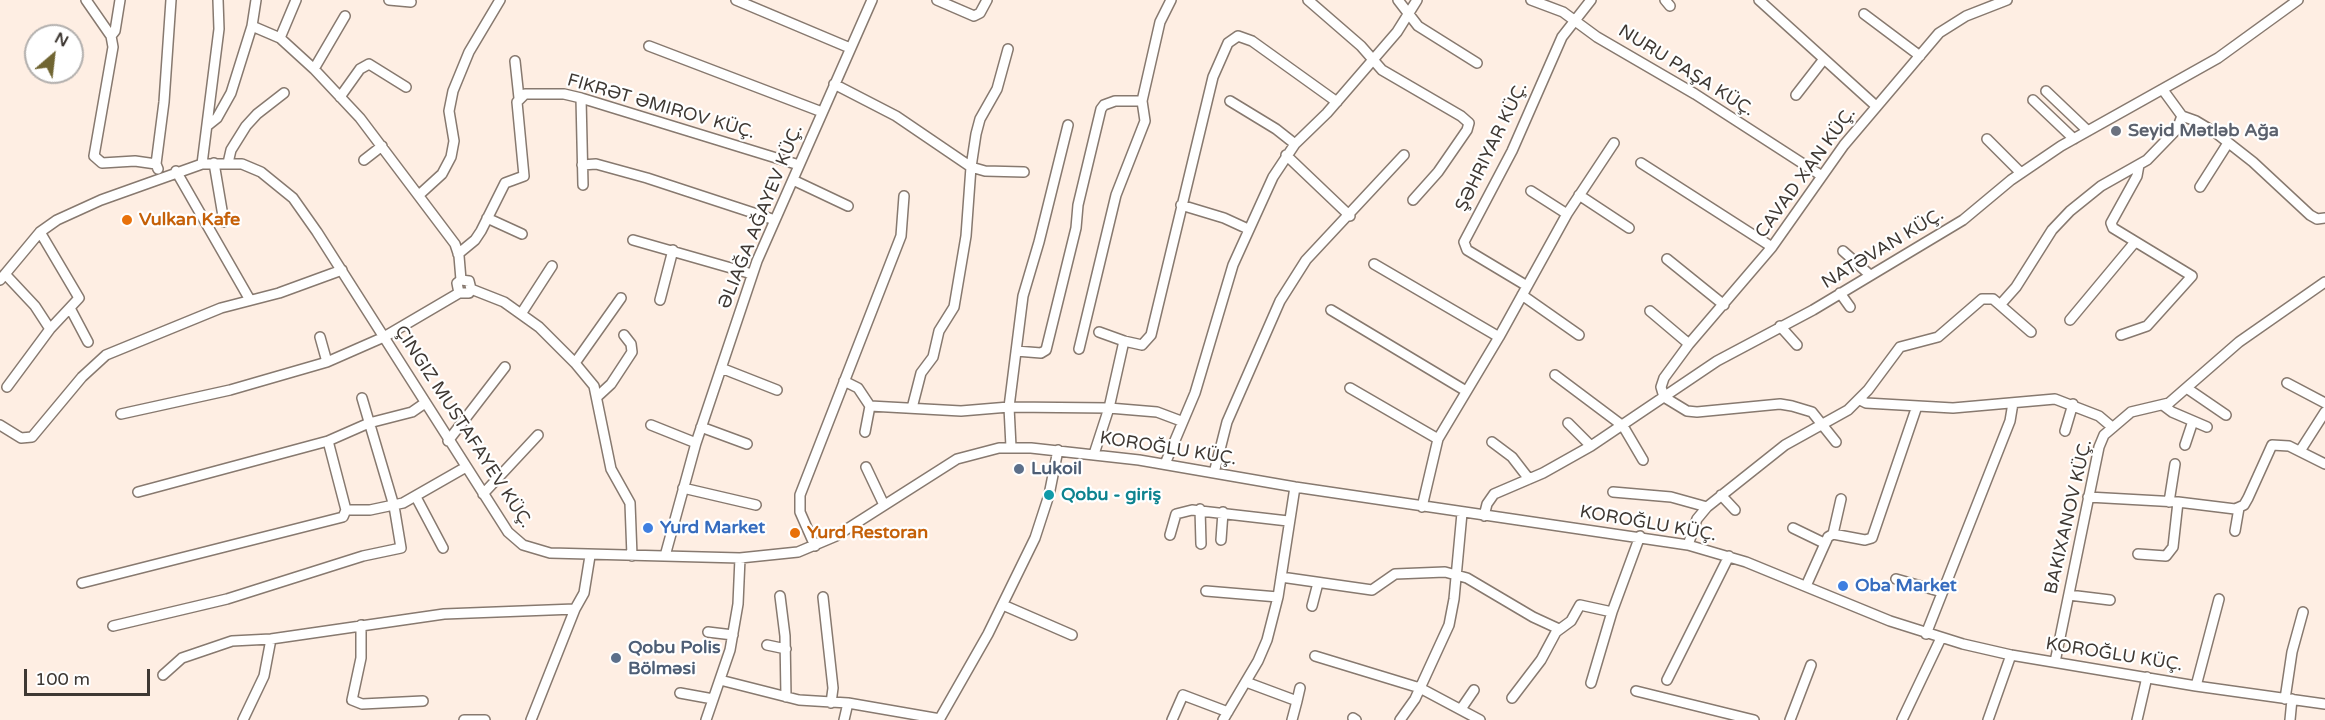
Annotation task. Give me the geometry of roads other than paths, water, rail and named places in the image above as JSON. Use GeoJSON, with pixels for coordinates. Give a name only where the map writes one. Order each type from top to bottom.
{"type":"FeatureCollection","features":[{"type":"Feature","properties":{"kind":"street"},"geometry":{"type":"LineString","coordinates":[[86,0],[111,36],[113,47],[94,156],[102,164],[135,161],[156,164]]}},
{"type":"Feature","properties":{"kind":"street"},"geometry":{"type":"LineString","coordinates":[[111,36],[115,31],[120,0]]}},
{"type":"Feature","properties":{"kind":"street"},"geometry":{"type":"LineString","coordinates":[[161,177],[156,164],[164,102],[171,0]]}},
{"type":"Feature","properties":{"kind":"street"},"geometry":{"type":"LineString","coordinates":[[202,164],[219,29],[218,0]]}},
{"type":"Feature","properties":{"kind":"street"},"geometry":{"type":"LineString","coordinates":[[207,126],[217,118],[231,93],[252,26],[256,0]]}},
{"type":"Feature","properties":{"kind":"street"},"geometry":{"type":"LineString","coordinates":[[280,38],[296,0]]}},
{"type":"Feature","properties":{"kind":"street"},"geometry":{"type":"LineString","coordinates":[[389,0],[411,2]]}},
{"type":"Feature","properties":{"kind":"street"},"geometry":{"type":"LineString","coordinates":[[419,195],[442,174],[451,157],[454,141],[449,111],[453,91],[469,52],[500,0]]}},
{"type":"Feature","properties":{"kind":"street"},"geometry":{"type":"LineString","coordinates":[[736,0],[850,48]]}},
{"type":"Feature","properties":{"kind":"street","name":"ƏLIAĞA AĞAYEV KÜÇ."},"geometry":{"type":"LineString","coordinates":[[665,556],[696,443],[752,274],[872,0]]}},
{"type":"Feature","properties":{"kind":"street"},"geometry":{"type":"LineString","coordinates":[[937,0],[974,16],[980,13],[987,0]]}},
{"type":"Feature","properties":{"kind":"street"},"geometry":{"type":"LineString","coordinates":[[1079,349],[1116,195],[1145,122],[1145,109],[1142,101],[1160,22],[1171,0]]}},
{"type":"Feature","properties":{"kind":"street"},"geometry":{"type":"LineString","coordinates":[[1308,0],[1361,46],[1382,70],[1461,116],[1469,123],[1467,130],[1438,172],[1413,200]]}},
{"type":"Feature","properties":{"kind":"street"},"geometry":{"type":"LineString","coordinates":[[1398,0],[1422,30],[1477,63]]}},
{"type":"Feature","properties":{"kind":"street"},"geometry":{"type":"LineString","coordinates":[[1165,464],[1181,421],[1195,393],[1226,285],[1272,177],[1295,144],[1337,102],[1409,15],[1417,0]]}},
{"type":"Feature","properties":{"kind":"street","name":"NURU PAŞA KÜÇ."},"geometry":{"type":"LineString","coordinates":[[1531,0],[1563,12],[1597,37],[1695,94],[1822,176]]}},
{"type":"Feature","properties":{"kind":"street","name":"ŞƏHRIYAR KÜÇ."},"geometry":{"type":"LineString","coordinates":[[1527,286],[1467,250],[1464,242],[1512,151],[1562,37],[1591,0]]}},
{"type":"Feature","properties":{"kind":"street"},"geometry":{"type":"LineString","coordinates":[[1759,0],[1876,106]]}},
{"type":"Feature","properties":{"kind":"street","name":"CAVAD XAN KÜÇ."},"geometry":{"type":"LineString","coordinates":[[1664,396],[1661,387],[1664,378],[1689,344],[1772,247],[1822,176],[1876,106],[1951,24],[2007,0]]}},
{"type":"Feature","properties":{"kind":"street","name":"NATƏVAN KÜÇ."},"geometry":{"type":"LineString","coordinates":[[1484,516],[1486,504],[1494,494],[1529,479],[1591,446],[1717,361],[1840,293],[1963,220],[2021,173],[2074,139],[2233,49],[2298,0]]}},
{"type":"Feature","properties":{"kind":"street"},"geometry":{"type":"LineString","coordinates":[[1864,14],[1920,56]]}},
{"type":"Feature","properties":{"kind":"street"},"geometry":{"type":"LineString","coordinates":[[314,69],[345,16]]}},
{"type":"Feature","properties":{"kind":"street"},"geometry":{"type":"LineString","coordinates":[[252,26],[280,38],[314,69],[382,146],[455,244],[461,280],[456,286],[459,293]]}},
{"type":"Feature","properties":{"kind":"street"},"geometry":{"type":"LineString","coordinates":[[1099,332],[1142,345],[1151,335],[1213,77],[1221,56],[1232,39],[1238,36],[1252,41],[1337,102]]}},
{"type":"Feature","properties":{"kind":"street"},"geometry":{"type":"LineString","coordinates":[[649,46],[822,112]]}},
{"type":"Feature","properties":{"kind":"street"},"geometry":{"type":"LineString","coordinates":[[912,408],[921,373],[933,357],[939,331],[954,307],[966,236],[971,167],[980,119],[997,89],[1008,49]]}},
{"type":"Feature","properties":{"kind":"street"},"geometry":{"type":"LineString","coordinates":[[1796,94],[1824,59]]}},
{"type":"Feature","properties":{"kind":"street"},"geometry":{"type":"LineString","coordinates":[[458,254],[475,240],[505,183],[524,176],[515,61]]}},
{"type":"Feature","properties":{"kind":"street"},"geometry":{"type":"LineString","coordinates":[[340,97],[360,69],[369,64],[406,87]]}},
{"type":"Feature","properties":{"kind":"street"},"geometry":{"type":"LineString","coordinates":[[834,84],[896,116],[971,167],[985,171],[1024,172]]}},
{"type":"Feature","properties":{"kind":"street"},"geometry":{"type":"LineString","coordinates":[[2163,90],[2181,116],[2196,121],[2228,143],[2310,215],[2317,219],[2325,218]]}},
{"type":"Feature","properties":{"kind":"street"},"geometry":{"type":"LineString","coordinates":[[2046,91],[2088,131]]}},
{"type":"Feature","properties":{"kind":"street"},"geometry":{"type":"LineString","coordinates":[[228,163],[231,150],[246,126],[284,93]]}},
{"type":"Feature","properties":{"kind":"street","name":"FIKRƏT ƏMIROV KÜÇ."},"geometry":{"type":"LineString","coordinates":[[519,98],[525,94],[557,93],[581,98],[800,165]]}},
{"type":"Feature","properties":{"kind":"street"},"geometry":{"type":"LineString","coordinates":[[581,98],[583,185]]}},
{"type":"Feature","properties":{"kind":"street"},"geometry":{"type":"LineString","coordinates":[[2033,100],[2074,139]]}},
{"type":"Feature","properties":{"kind":"street"},"geometry":{"type":"LineString","coordinates":[[1016,351],[1041,353],[1048,345],[1101,109],[1104,105],[1115,101],[1142,101]]}},
{"type":"Feature","properties":{"kind":"street"},"geometry":{"type":"LineString","coordinates":[[1230,101],[1276,129],[1295,144]]}},
{"type":"Feature","properties":{"kind":"street"},"geometry":{"type":"LineString","coordinates":[[2000,305],[2016,287],[2052,230],[2070,211],[2101,186],[2157,152],[2178,129],[2181,116]]}},
{"type":"Feature","properties":{"kind":"street"},"geometry":{"type":"LineString","coordinates":[[1011,447],[1009,407],[1023,297],[1068,125]]}},
{"type":"Feature","properties":{"kind":"street"},"geometry":{"type":"LineString","coordinates":[[1987,139],[2021,173]]}},
{"type":"Feature","properties":{"kind":"street"},"geometry":{"type":"LineString","coordinates":[[1422,507],[1438,439],[1499,338],[1567,214],[1598,171],[1614,143]]}},
{"type":"Feature","properties":{"kind":"street"},"geometry":{"type":"LineString","coordinates":[[2200,187],[2228,143]]}},
{"type":"Feature","properties":{"kind":"street"},"geometry":{"type":"LineString","coordinates":[[364,160],[382,146]]}},
{"type":"Feature","properties":{"kind":"street"},"geometry":{"type":"LineString","coordinates":[[1286,155],[1350,216]]}},
{"type":"Feature","properties":{"kind":"street"},"geometry":{"type":"LineString","coordinates":[[1214,473],[1227,422],[1280,301],[1306,260],[1350,216],[1404,155]]}},
{"type":"Feature","properties":{"kind":"street"},"geometry":{"type":"LineString","coordinates":[[214,163],[224,222]]}},
{"type":"Feature","properties":{"kind":"street","name":"ÇINGIZ MUSTAFAYEV KÜÇ."},"geometry":{"type":"LineString","coordinates":[[2,277],[40,232],[84,207],[176,171],[202,164],[228,163],[261,172],[284,190],[302,210],[508,532],[523,545],[550,553],[590,556],[740,558],[789,554],[815,546],[957,459],[981,451],[1011,447],[1058,450]]}},
{"type":"Feature","properties":{"kind":"street"},"geometry":{"type":"LineString","coordinates":[[1641,163],[1772,247]]}},
{"type":"Feature","properties":{"kind":"street"},"geometry":{"type":"LineString","coordinates":[[582,165],[596,164],[647,178],[775,220]]}},
{"type":"Feature","properties":{"kind":"street"},"geometry":{"type":"LineString","coordinates":[[2121,335],[2147,326],[2192,276],[2186,270],[2113,228],[2111,223],[2137,176],[2139,165]]}},
{"type":"Feature","properties":{"kind":"street"},"geometry":{"type":"LineString","coordinates":[[176,171],[250,300]]}},
{"type":"Feature","properties":{"kind":"street"},"geometry":{"type":"LineString","coordinates":[[793,180],[848,206]]}},
{"type":"Feature","properties":{"kind":"street"},"geometry":{"type":"LineString","coordinates":[[1531,191],[1567,214]]}},
{"type":"Feature","properties":{"kind":"street"},"geometry":{"type":"LineString","coordinates":[[1579,195],[1629,228]]}},
{"type":"Feature","properties":{"kind":"street"},"geometry":{"type":"LineString","coordinates":[[815,546],[798,504],[901,236],[904,196]]}},
{"type":"Feature","properties":{"kind":"street"},"geometry":{"type":"LineString","coordinates":[[1181,205],[1204,210],[1248,229]]}},
{"type":"Feature","properties":{"kind":"street"},"geometry":{"type":"LineString","coordinates":[[487,218],[522,234]]}},
{"type":"Feature","properties":{"kind":"street"},"geometry":{"type":"LineString","coordinates":[[6,387],[50,329],[79,301],[78,294],[40,232]]}},
{"type":"Feature","properties":{"kind":"street"},"geometry":{"type":"LineString","coordinates":[[633,240],[752,274]]}},
{"type":"Feature","properties":{"kind":"street"},"geometry":{"type":"LineString","coordinates":[[2070,321],[2135,242]]}},
{"type":"Feature","properties":{"kind":"street"},"geometry":{"type":"LineString","coordinates":[[660,300],[673,250]]}},
{"type":"Feature","properties":{"kind":"street"},"geometry":{"type":"LineString","coordinates":[[1843,251],[1870,275]]}},
{"type":"Feature","properties":{"kind":"street"},"geometry":{"type":"LineString","coordinates":[[1667,259],[1724,305]]}},
{"type":"Feature","properties":{"kind":"street"},"geometry":{"type":"LineString","coordinates":[[1374,264],[1499,338]]}},
{"type":"Feature","properties":{"kind":"street"},"geometry":{"type":"LineString","coordinates":[[521,314],[552,266]]}},
{"type":"Feature","properties":{"kind":"street"},"geometry":{"type":"LineString","coordinates":[[0,426],[21,438],[32,437],[82,378],[106,355],[221,308],[279,293],[342,270]]}},
{"type":"Feature","properties":{"kind":"street"},"geometry":{"type":"LineString","coordinates":[[2,277],[35,306],[50,329]]}},
{"type":"Feature","properties":{"kind":"street"},"geometry":{"type":"LineString","coordinates":[[461,280],[469,281],[471,289]]}},
{"type":"Feature","properties":{"kind":"street"},"geometry":{"type":"LineString","coordinates":[[2055,662],[2101,440],[2112,427],[2131,412],[2164,406],[2188,389],[2239,342],[2325,282]]}},
{"type":"Feature","properties":{"kind":"street"},"geometry":{"type":"LineString","coordinates":[[471,289],[494,297],[549,336],[575,363],[598,396],[611,469],[630,503],[632,556]]}},
{"type":"Feature","properties":{"kind":"street"},"geometry":{"type":"LineString","coordinates":[[122,414],[230,390],[327,362],[384,338],[459,293],[466,295],[471,289]]}},
{"type":"Feature","properties":{"kind":"street"},"geometry":{"type":"LineString","coordinates":[[1840,293],[1850,307]]}},
{"type":"Feature","properties":{"kind":"street"},"geometry":{"type":"LineString","coordinates":[[1522,295],[1579,335]]}},
{"type":"Feature","properties":{"kind":"street"},"geometry":{"type":"LineString","coordinates":[[575,363],[621,298]]}},
{"type":"Feature","properties":{"kind":"street"},"geometry":{"type":"LineString","coordinates":[[1688,545],[1697,519],[1707,507],[1785,445],[1840,415],[1860,400],[1900,347],[1938,337],[1983,299],[1993,299],[2031,332]]}},
{"type":"Feature","properties":{"kind":"street"},"geometry":{"type":"LineString","coordinates":[[70,308],[88,342]]}},
{"type":"Feature","properties":{"kind":"street"},"geometry":{"type":"LineString","coordinates":[[1331,310],[1466,392]]}},
{"type":"Feature","properties":{"kind":"street"},"geometry":{"type":"LineString","coordinates":[[1650,311],[1689,344]]}},
{"type":"Feature","properties":{"kind":"street"},"geometry":{"type":"LineString","coordinates":[[1780,326],[1797,345]]}},
{"type":"Feature","properties":{"kind":"street"},"geometry":{"type":"LineString","coordinates":[[598,396],[611,384],[632,352],[631,344],[624,336]]}},
{"type":"Feature","properties":{"kind":"street"},"geometry":{"type":"LineString","coordinates":[[320,337],[327,362]]}},
{"type":"Feature","properties":{"kind":"street"},"geometry":{"type":"LineString","coordinates":[[1095,454],[1109,408],[1124,341]]}},
{"type":"Feature","properties":{"kind":"street"},"geometry":{"type":"LineString","coordinates":[[448,441],[505,367]]}},
{"type":"Feature","properties":{"kind":"street"},"geometry":{"type":"LineString","coordinates":[[720,368],[777,390]]}},
{"type":"Feature","properties":{"kind":"street"},"geometry":{"type":"LineString","coordinates":[[1555,375],[1623,426],[1643,460]]}},
{"type":"Feature","properties":{"kind":"street"},"geometry":{"type":"LineString","coordinates":[[844,381],[858,388],[870,406],[865,432]]}},
{"type":"Feature","properties":{"kind":"street"},"geometry":{"type":"LineString","coordinates":[[2288,383],[2325,403]]}},
{"type":"Feature","properties":{"kind":"street"},"geometry":{"type":"LineString","coordinates":[[1350,388],[1438,439]]}},
{"type":"Feature","properties":{"kind":"street"},"geometry":{"type":"LineString","coordinates":[[2188,389],[2226,415]]}},
{"type":"Feature","properties":{"kind":"street"},"geometry":{"type":"LineString","coordinates":[[1664,396],[1674,405],[1697,412],[1780,404],[1812,412],[1836,442]]}},
{"type":"Feature","properties":{"kind":"street"},"geometry":{"type":"LineString","coordinates":[[112,626],[227,599],[363,556],[397,550],[402,544],[394,506],[362,398]]}},
{"type":"Feature","properties":{"kind":"street"},"geometry":{"type":"LineString","coordinates":[[1860,400],[1866,403],[1953,408],[2055,399],[2073,404],[2106,419],[2112,427]]}},
{"type":"Feature","properties":{"kind":"street"},"geometry":{"type":"LineString","coordinates":[[138,492],[328,441],[369,423],[412,412],[424,403]]}},
{"type":"Feature","properties":{"kind":"street"},"geometry":{"type":"LineString","coordinates":[[1926,634],[2010,422],[2013,403]]}},
{"type":"Feature","properties":{"kind":"street"},"geometry":{"type":"LineString","coordinates":[[2066,431],[2073,404]]}},
{"type":"Feature","properties":{"kind":"street"},"geometry":{"type":"LineString","coordinates":[[870,406],[961,411],[1009,407],[1109,408],[1156,412],[1181,421]]}},
{"type":"Feature","properties":{"kind":"street"},"geometry":{"type":"LineString","coordinates":[[1833,534],[1865,540],[1872,538],[1917,406]]}},
{"type":"Feature","properties":{"kind":"street"},"geometry":{"type":"LineString","coordinates":[[2164,406],[2172,412],[2207,427]]}},
{"type":"Feature","properties":{"kind":"street"},"geometry":{"type":"LineString","coordinates":[[2300,451],[2325,412]]}},
{"type":"Feature","properties":{"kind":"street"},"geometry":{"type":"LineString","coordinates":[[2185,445],[2193,421]]}},
{"type":"Feature","properties":{"kind":"street"},"geometry":{"type":"LineString","coordinates":[[1568,423],[1591,446]]}},
{"type":"Feature","properties":{"kind":"street"},"geometry":{"type":"LineString","coordinates":[[651,425],[696,443]]}},
{"type":"Feature","properties":{"kind":"street"},"geometry":{"type":"LineString","coordinates":[[701,428],[747,444]]}},
{"type":"Feature","properties":{"kind":"street"},"geometry":{"type":"LineString","coordinates":[[483,495],[538,435]]}},
{"type":"Feature","properties":{"kind":"street"},"geometry":{"type":"LineString","coordinates":[[82,583],[343,518],[346,510],[328,441]]}},
{"type":"Feature","properties":{"kind":"street"},"geometry":{"type":"LineString","coordinates":[[1492,442],[1512,457],[1529,479]]}},
{"type":"Feature","properties":{"kind":"street"},"geometry":{"type":"LineString","coordinates":[[2235,531],[2239,508],[2248,498],[2272,445],[2279,444],[2300,451],[2325,464]]}},
{"type":"Feature","properties":{"kind":"street"},"geometry":{"type":"LineString","coordinates":[[720,680],[786,698],[831,703],[848,702],[940,719],[1003,605],[1041,522],[1058,450]]}},
{"type":"Feature","properties":{"kind":"street","name":"KOROĞLU KÜÇ."},"geometry":{"type":"LineString","coordinates":[[1058,450],[1165,464],[1422,507],[1640,536],[1688,545],[1729,556],[1941,638],[2011,655],[2196,686],[2325,704]]}},
{"type":"Feature","properties":{"kind":"street"},"geometry":{"type":"LineString","coordinates":[[2138,554],[2166,556],[2173,547],[2175,464]]}},
{"type":"Feature","properties":{"kind":"street"},"geometry":{"type":"LineString","coordinates":[[346,510],[357,512],[394,506],[416,497],[466,467]]}},
{"type":"Feature","properties":{"kind":"street"},"geometry":{"type":"LineString","coordinates":[[866,467],[884,505]]}},
{"type":"Feature","properties":{"kind":"street"},"geometry":{"type":"LineString","coordinates":[[1172,720],[1183,695],[1226,716],[1246,682],[1267,640],[1278,597],[1294,487]]}},
{"type":"Feature","properties":{"kind":"street"},"geometry":{"type":"LineString","coordinates":[[683,488],[756,505]]}},
{"type":"Feature","properties":{"kind":"street"},"geometry":{"type":"LineString","coordinates":[[1613,492],[1671,497],[1707,507]]}},
{"type":"Feature","properties":{"kind":"street"},"geometry":{"type":"LineString","coordinates":[[1721,495],[1735,510]]}},
{"type":"Feature","properties":{"kind":"street"},"geometry":{"type":"LineString","coordinates":[[416,497],[443,548]]}},
{"type":"Feature","properties":{"kind":"street"},"geometry":{"type":"LineString","coordinates":[[2088,497],[2239,508]]}},
{"type":"Feature","properties":{"kind":"street"},"geometry":{"type":"LineString","coordinates":[[1806,586],[1824,543],[1833,534],[1841,499]]}},
{"type":"Feature","properties":{"kind":"street"},"geometry":{"type":"LineString","coordinates":[[1170,535],[1176,514],[1200,509],[1288,521]]}},
{"type":"Feature","properties":{"kind":"street"},"geometry":{"type":"LineString","coordinates":[[1200,509],[1201,544]]}},
{"type":"Feature","properties":{"kind":"street"},"geometry":{"type":"LineString","coordinates":[[1221,540],[1223,512]]}},
{"type":"Feature","properties":{"kind":"street"},"geometry":{"type":"LineString","coordinates":[[1400,720],[1420,688],[1449,625],[1457,574],[1462,513]]}},
{"type":"Feature","properties":{"kind":"street"},"geometry":{"type":"LineString","coordinates":[[1793,528],[1824,543]]}},
{"type":"Feature","properties":{"kind":"street"},"geometry":{"type":"LineString","coordinates":[[1591,683],[1612,612],[1640,536]]}},
{"type":"Feature","properties":{"kind":"street"},"geometry":{"type":"LineString","coordinates":[[531,720],[575,609],[585,593],[590,556]]}},
{"type":"Feature","properties":{"kind":"street"},"geometry":{"type":"LineString","coordinates":[[1667,680],[1729,556]]}},
{"type":"Feature","properties":{"kind":"street"},"geometry":{"type":"LineString","coordinates":[[709,719],[733,635],[740,558]]}},
{"type":"Feature","properties":{"kind":"street"},"geometry":{"type":"LineString","coordinates":[[1281,577],[1372,590],[1395,574],[1437,572],[1457,574],[1559,629]]}},
{"type":"Feature","properties":{"kind":"street"},"geometry":{"type":"LineString","coordinates":[[1896,579],[1942,592]]}},
{"type":"Feature","properties":{"kind":"street"},"geometry":{"type":"LineString","coordinates":[[1312,606],[1318,583]]}},
{"type":"Feature","properties":{"kind":"street"},"geometry":{"type":"LineString","coordinates":[[1206,591],[1278,597]]}},
{"type":"Feature","properties":{"kind":"street"},"geometry":{"type":"LineString","coordinates":[[2068,595],[2110,600]]}},
{"type":"Feature","properties":{"kind":"street"},"geometry":{"type":"LineString","coordinates":[[780,596],[786,649],[786,698]]}},
{"type":"Feature","properties":{"kind":"street"},"geometry":{"type":"LineString","coordinates":[[823,597],[833,688],[831,703]]}},
{"type":"Feature","properties":{"kind":"street"},"geometry":{"type":"LineString","coordinates":[[2196,686],[2219,599]]}},
{"type":"Feature","properties":{"kind":"street"},"geometry":{"type":"LineString","coordinates":[[1003,605],[1072,634]]}},
{"type":"Feature","properties":{"kind":"street"},"geometry":{"type":"LineString","coordinates":[[1512,698],[1541,660],[1559,629],[1571,621],[1580,605],[1612,612]]}},
{"type":"Feature","properties":{"kind":"street"},"geometry":{"type":"LineString","coordinates":[[163,675],[182,658],[218,644],[271,639],[444,614],[575,609]]}},
{"type":"Feature","properties":{"kind":"street"},"geometry":{"type":"LineString","coordinates":[[2290,720],[2292,652],[2303,612]]}},
{"type":"Feature","properties":{"kind":"street"},"geometry":{"type":"LineString","coordinates":[[361,625],[361,658],[352,700],[362,704],[423,701]]}},
{"type":"Feature","properties":{"kind":"street"},"geometry":{"type":"LineString","coordinates":[[708,632],[733,635]]}},
{"type":"Feature","properties":{"kind":"street"},"geometry":{"type":"LineString","coordinates":[[1902,720],[1941,638]]}},
{"type":"Feature","properties":{"kind":"street"},"geometry":{"type":"LineString","coordinates":[[245,719],[264,676],[271,639]]}},
{"type":"Feature","properties":{"kind":"street"},"geometry":{"type":"LineString","coordinates":[[767,645],[786,649]]}},
{"type":"Feature","properties":{"kind":"street"},"geometry":{"type":"LineString","coordinates":[[1988,720],[2011,655]]}},
{"type":"Feature","properties":{"kind":"street"},"geometry":{"type":"LineString","coordinates":[[1315,656],[1420,688],[1480,720]]}},
{"type":"Feature","properties":{"kind":"street"},"geometry":{"type":"LineString","coordinates":[[1790,720],[1811,665]]}},
{"type":"Feature","properties":{"kind":"street"},"geometry":{"type":"LineString","coordinates":[[2137,720],[2147,677]]}},
{"type":"Feature","properties":{"kind":"street"},"geometry":{"type":"LineString","coordinates":[[1246,682],[1297,701]]}},
{"type":"Feature","properties":{"kind":"street"},"geometry":{"type":"LineString","coordinates":[[1292,720],[1300,688]]}},
{"type":"Feature","properties":{"kind":"street"},"geometry":{"type":"LineString","coordinates":[[1461,710],[1474,690]]}},
{"type":"Feature","properties":{"kind":"street"},"geometry":{"type":"LineString","coordinates":[[1636,691],[1754,720]]}},
{"type":"Feature","properties":{"kind":"street"},"geometry":{"type":"LineString","coordinates":[[680,693],[713,699]]}},
{"type":"Feature","properties":{"kind":"street"},"geometry":{"type":"LineString","coordinates":[[844,720],[848,702]]}},
{"type":"Feature","properties":{"kind":"street"},"geometry":{"type":"LineString","coordinates":[[467,720],[485,720]]}},
{"type":"Feature","properties":{"kind":"place","name":"Seyid Mətləb Ağa"},"geometry":{"type":"Point","coordinates":[2116,131]}},
{"type":"Feature","properties":{"kind":"place","name":"Vulkan Kafe"},"geometry":{"type":"Point","coordinates":[127,220]}},
{"type":"Feature","properties":{"kind":"place","name":"Lukoil"},"geometry":{"type":"Point","coordinates":[1019,469]}},
{"type":"Feature","properties":{"kind":"place","name":"Qobu - giriş"},"geometry":{"type":"Point","coordinates":[1049,495]}},
{"type":"Feature","properties":{"kind":"place","name":"Yurd Market"},"geometry":{"type":"Point","coordinates":[648,528]}},
{"type":"Feature","properties":{"kind":"place","name":"Yurd Restoran"},"geometry":{"type":"Point","coordinates":[795,533]}},
{"type":"Feature","properties":{"kind":"place","name":"Oba Market"},"geometry":{"type":"Point","coordinates":[1843,586]}},
{"type":"Feature","properties":{"kind":"place","name":"Qobu Polis Bölməsi"},"geometry":{"type":"Point","coordinates":[616,658]}}]}
